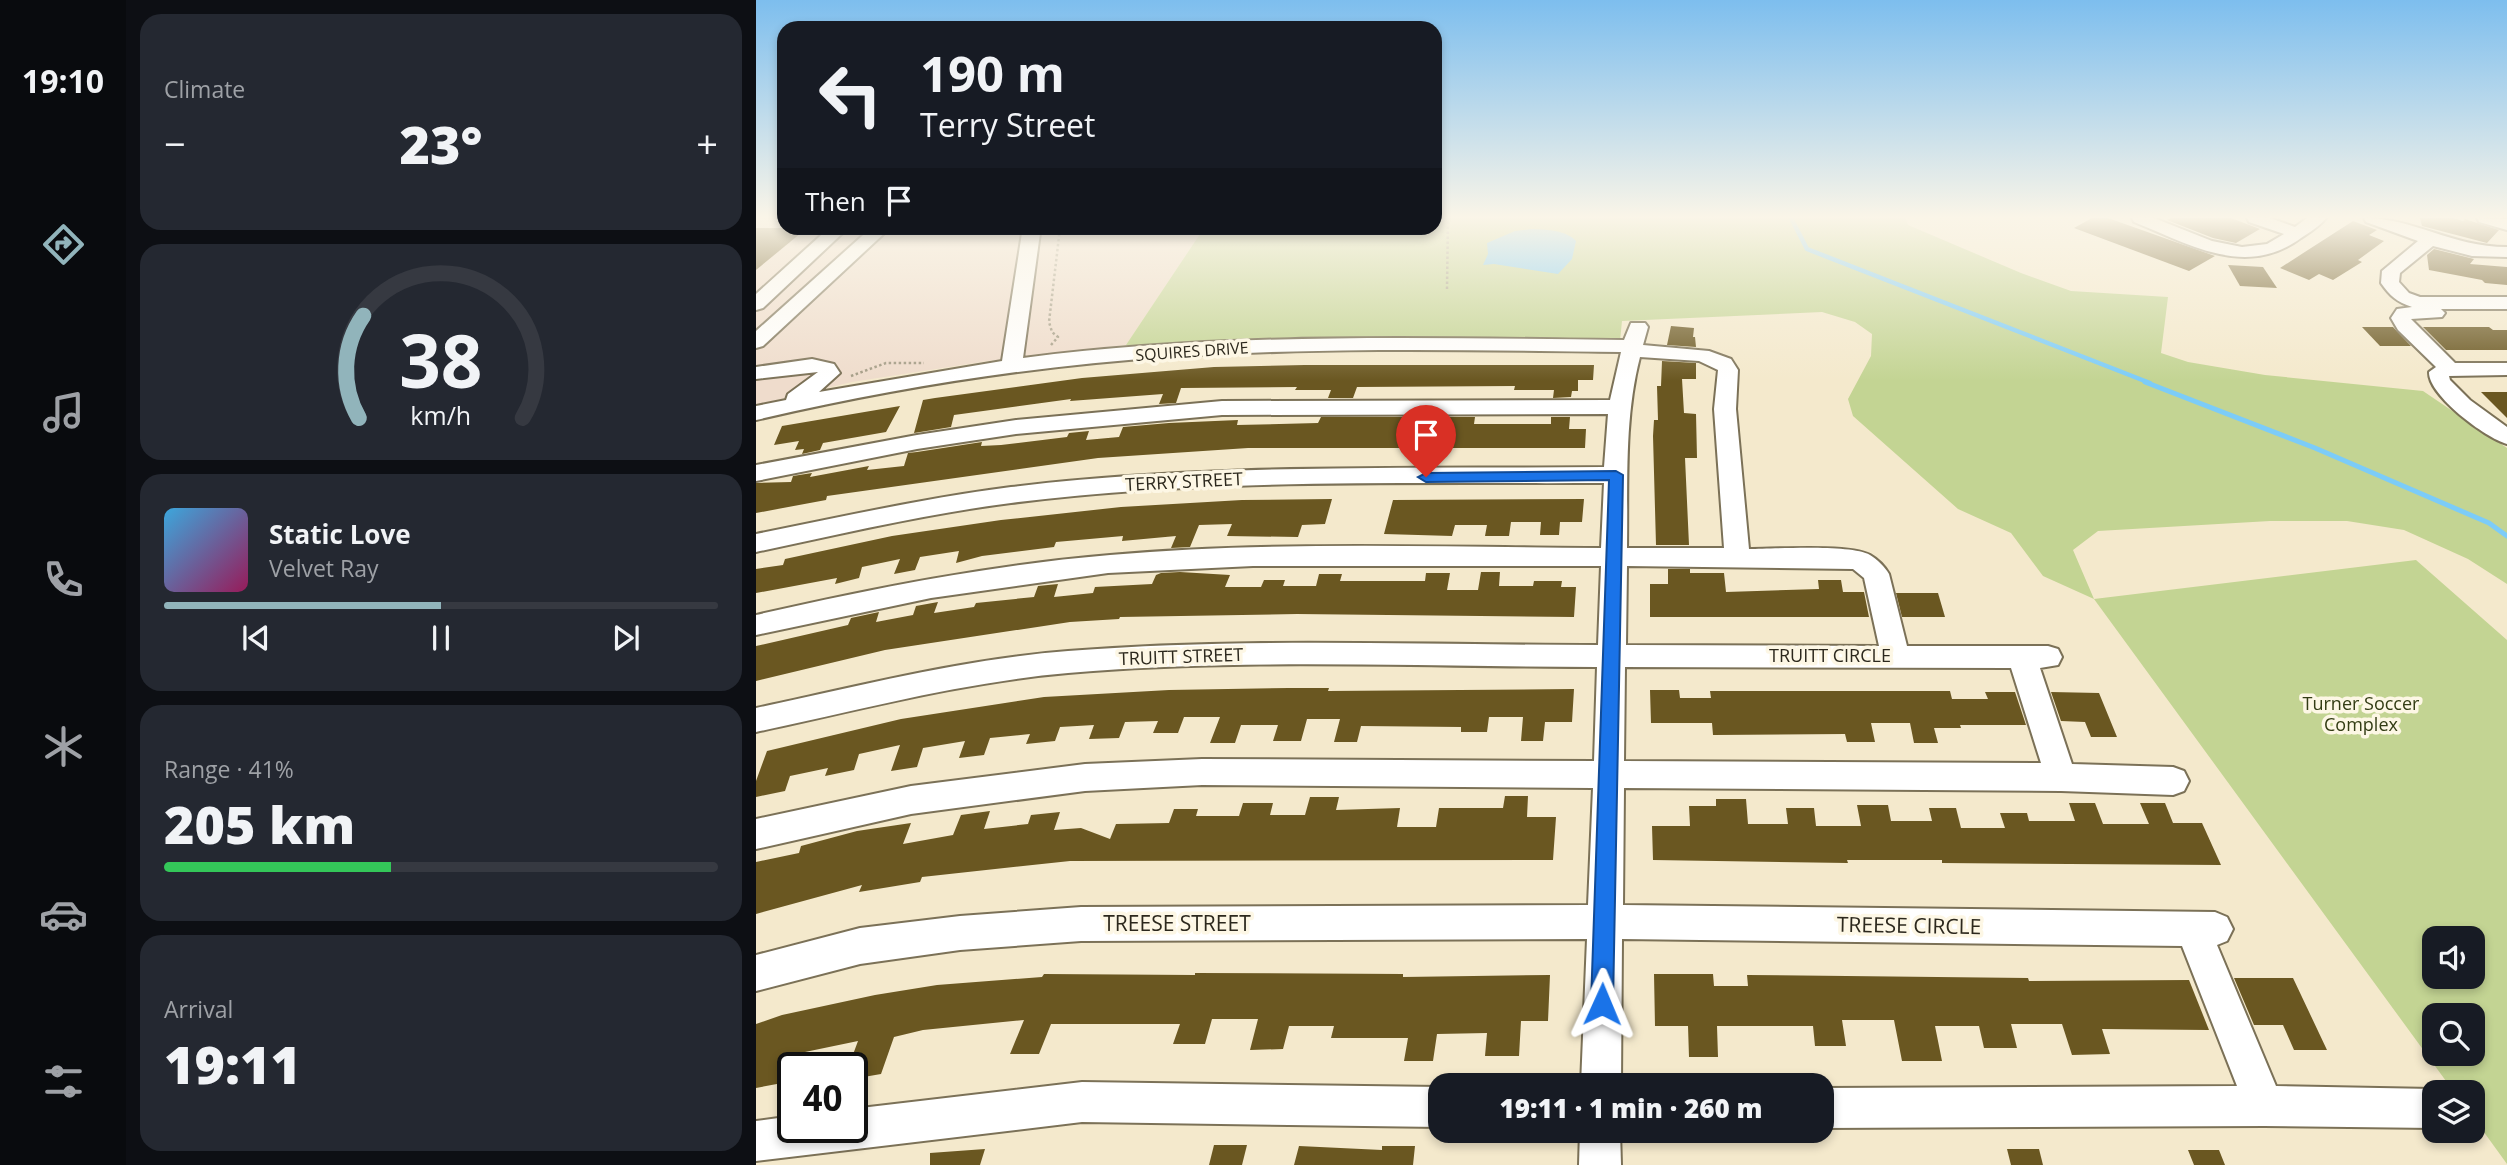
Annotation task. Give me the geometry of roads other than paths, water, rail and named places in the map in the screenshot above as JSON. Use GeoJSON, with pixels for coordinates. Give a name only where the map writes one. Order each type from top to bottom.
{"type":"FeatureCollection","features":[{"type":"Feature","properties":{"kind":"street"},"geometry":{"type":"LineString","coordinates":[[756,304],[791,272]]}},
{"type":"Feature","properties":{"kind":"street"},"geometry":{"type":"LineString","coordinates":[[758,338],[831,272]]}},
{"type":"Feature","properties":{"kind":"street"},"geometry":{"type":"LineString","coordinates":[[1012,363],[1025,272]]}},
{"type":"Feature","properties":{"kind":"street"},"geometry":{"type":"LineString","coordinates":[[2391,272],[2390,283],[2402,297],[2418,303],[2507,303]]}},
{"type":"Feature","properties":{"kind":"street"},"geometry":{"type":"LineString","coordinates":[[2450,369],[2405,326],[2401,318],[2404,313],[2507,313]]}},
{"type":"Feature","properties":{"kind":"street","name":"SQUIRES DRIVE"},"geometry":{"type":"LineString","coordinates":[[756,413],[789,404],[1012,363],[1220,348],[1462,337],[1634,341],[1702,355],[1724,363],[1728,370],[1727,449],[1737,557]]}},
{"type":"Feature","properties":{"kind":"street"},"geometry":{"type":"LineString","coordinates":[[1601,1073],[1616,475],[1620,407],[1634,341]]}},
{"type":"Feature","properties":{"kind":"street"},"geometry":{"type":"LineString","coordinates":[[756,373],[813,365],[827,368],[830,373],[756,425]]}},
{"type":"Feature","properties":{"kind":"street"},"geometry":{"type":"LineString","coordinates":[[2505,435],[2460,404],[2438,381],[2439,373],[2450,369],[2507,369]]}},
{"type":"Feature","properties":{"kind":"street"},"geometry":{"type":"LineString","coordinates":[[756,473],[917,442],[1016,427],[1184,411],[1322,406],[1620,407]]}},
{"type":"Feature","properties":{"kind":"street","name":"TERRY STREET"},"geometry":{"type":"LineString","coordinates":[[756,542],[934,507],[1046,491],[1129,484],[1312,477],[1616,475]]}},
{"type":"Feature","properties":{"kind":"street"},"geometry":{"type":"LineString","coordinates":[[756,625],[873,597],[1002,576],[1108,564],[1214,558],[1614,556],[1843,559],[1860,561],[1870,566],[1876,574],[1896,657]]}},
{"type":"Feature","properties":{"kind":"street","name":"TRUITT STREET"},"geometry":{"type":"LineString","coordinates":[[756,720],[946,679],[1066,662],[1189,655],[1611,655]]}},
{"type":"Feature","properties":{"kind":"street","name":"TRUITT CIRCLE"},"geometry":{"type":"LineString","coordinates":[[1611,655],[2035,657]]}},
{"type":"Feature","properties":{"kind":"street"},"geometry":{"type":"LineString","coordinates":[[2035,657],[2061,778]]}},
{"type":"Feature","properties":{"kind":"street"},"geometry":{"type":"LineString","coordinates":[[756,834],[796,823],[940,796],[1069,779],[1202,772],[2172,781]]}},
{"type":"Feature","properties":{"kind":"street","name":"TREESE CIRCLE"},"geometry":{"type":"LineString","coordinates":[[1603,922],[2204,929],[2264,1106]]}},
{"type":"Feature","properties":{"kind":"street","name":"TREESE STREET"},"geometry":{"type":"LineString","coordinates":[[756,973],[860,946],[960,933],[1081,924],[1603,922]]}},
{"type":"Feature","properties":{"kind":"street"},"geometry":{"type":"LineString","coordinates":[[756,1141],[1082,1102],[1428,1107]]}},
{"type":"Feature","properties":{"kind":"street"},"geometry":{"type":"LineString","coordinates":[[1834,1108],[2264,1106],[2422,1109]]}},
{"type":"Feature","properties":{"kind":"street"},"geometry":{"type":"LineString","coordinates":[[1600,1143],[1600,1165]]}},
{"type":"Feature","properties":{"kind":"waterway"},"geometry":{"type":"LineString","coordinates":[[1867,272],[2150,383]]}},
{"type":"Feature","properties":{"kind":"waterway"},"geometry":{"type":"LineString","coordinates":[[2145,382],[2315,448],[2489,523],[2507,536]]}},
{"type":"Feature","properties":{"kind":"park label","name":"Turner Soccer Complex"},"geometry":{"type":"Point","coordinates":[2361,714]}}]}
